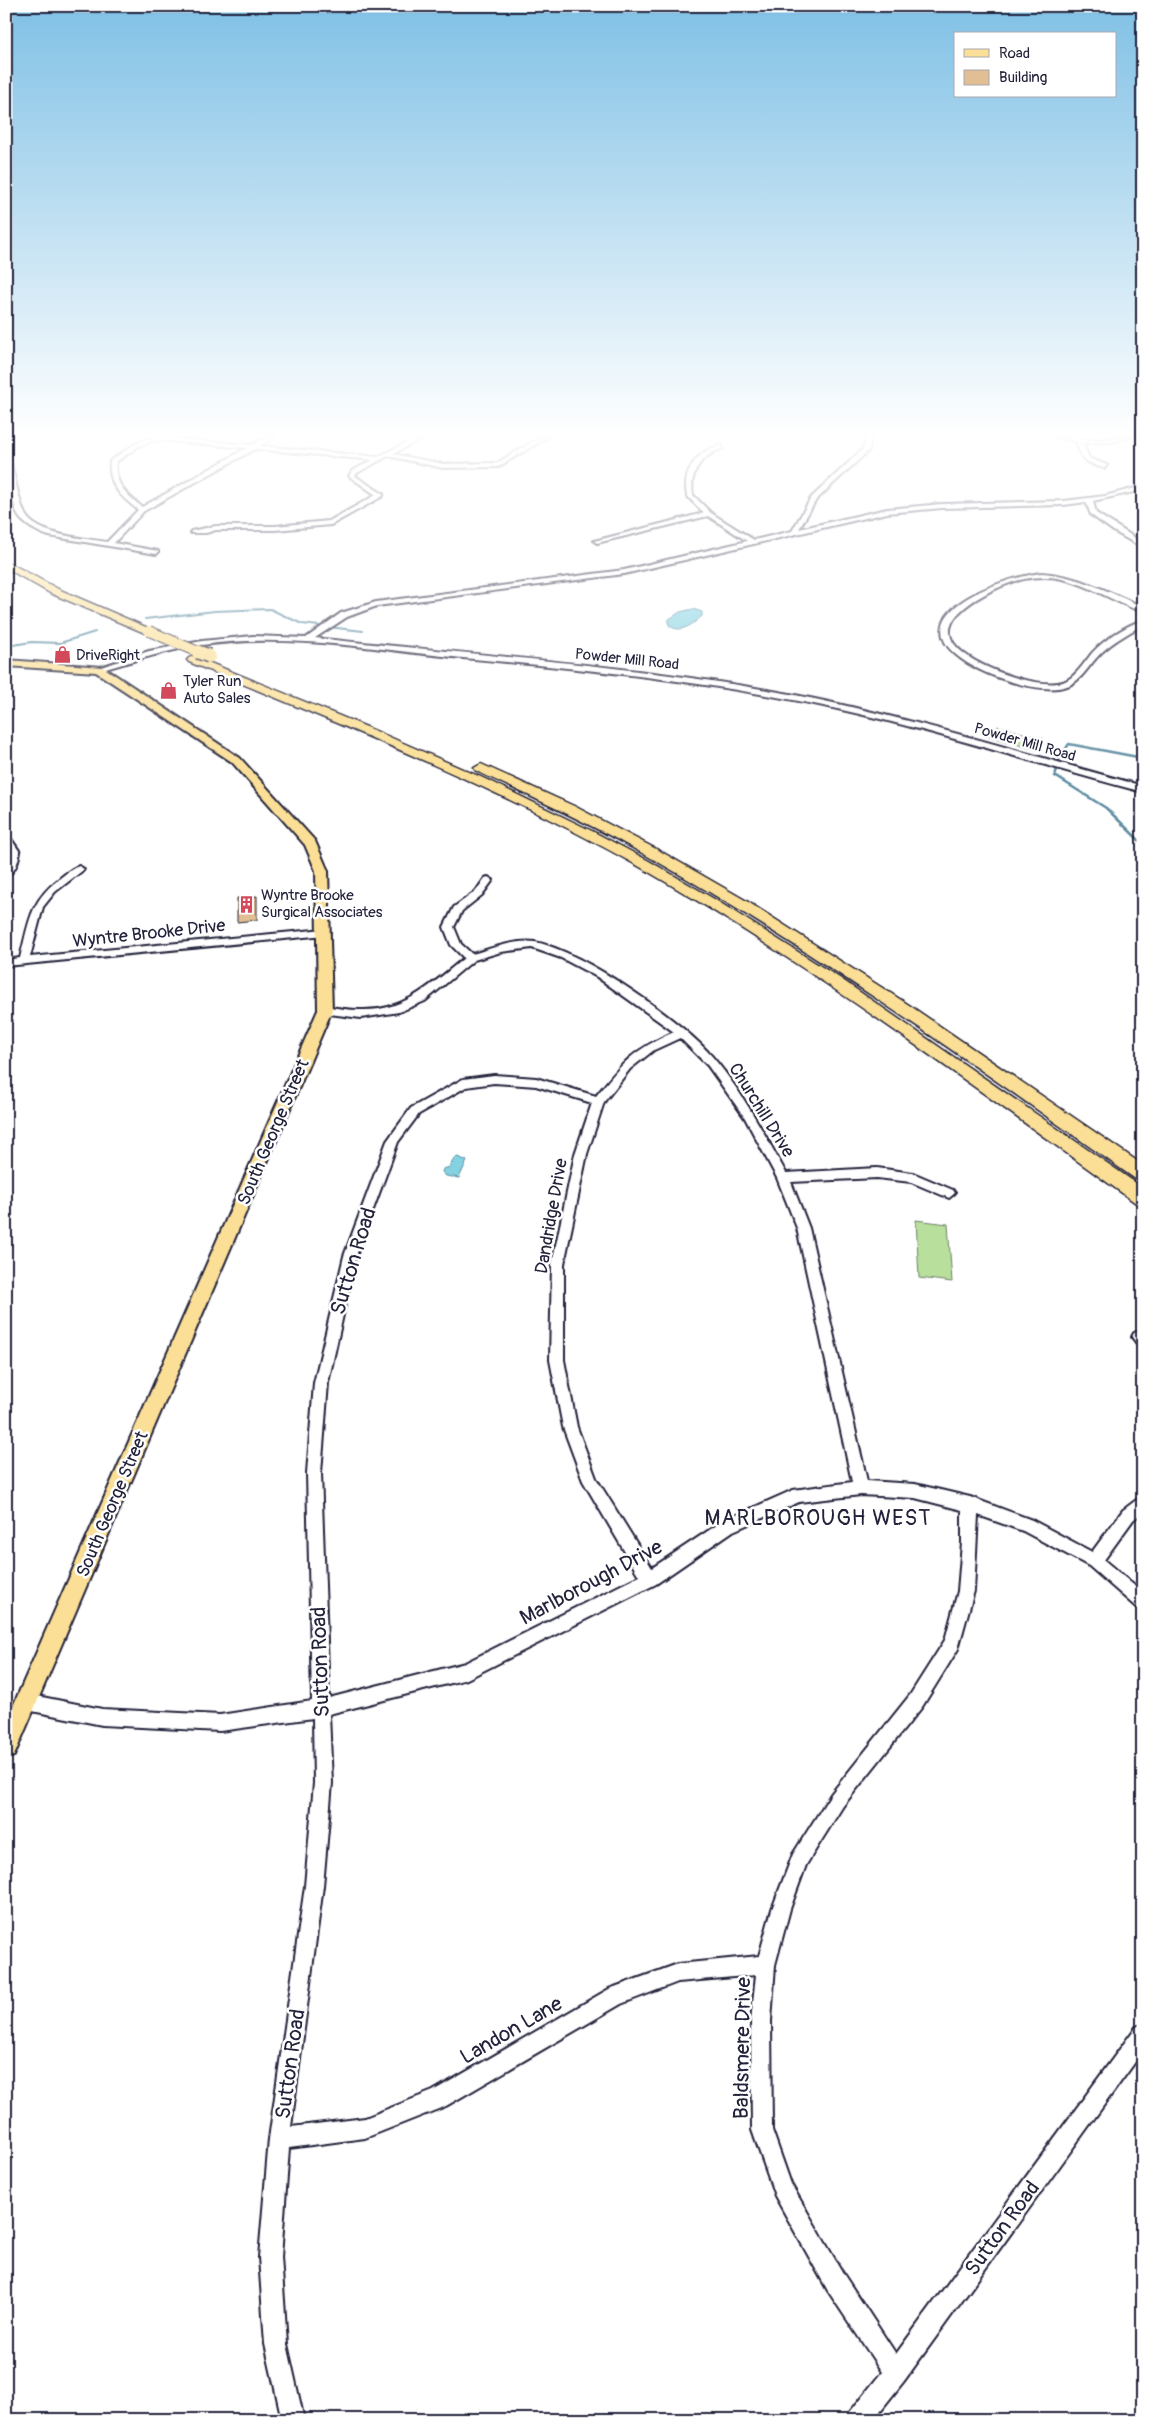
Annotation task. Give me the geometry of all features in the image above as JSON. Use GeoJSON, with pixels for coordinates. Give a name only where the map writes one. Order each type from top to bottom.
{"type":"FeatureCollection","features":[{"type":"Feature","properties":{"kind":"highway"},"geometry":{"type":"LineString","coordinates":[[6,564],[54,590],[149,631],[525,787],[646,850],[767,920],[869,985],[1143,1175]]}},
{"type":"Feature","properties":{"kind":"highway"},"geometry":{"type":"LineString","coordinates":[[6,577],[50,599],[133,635],[482,782],[643,864],[798,957],[1143,1198]]}},
{"type":"Feature","properties":{"kind":"main road"},"geometry":{"type":"LineString","coordinates":[[6,663],[100,669]]}},
{"type":"Feature","properties":{"kind":"main road","name":"South George Street"},"geometry":{"type":"LineString","coordinates":[[6,1748],[325,1010],[324,892],[320,864],[311,844],[236,760],[100,669]]}},
{"type":"Feature","properties":{"kind":"street"},"geometry":{"type":"LineString","coordinates":[[144,550],[156,552]]}},
{"type":"Feature","properties":{"kind":"street"},"geometry":{"type":"LineString","coordinates":[[308,640],[324,627],[344,615],[376,604],[624,572],[718,550]]}},
{"type":"Feature","properties":{"kind":"street"},"geometry":{"type":"LineString","coordinates":[[1143,610],[1070,577],[1045,573],[1025,576],[999,585],[970,601],[952,614],[946,625],[946,634],[951,644],[963,656],[978,666],[1022,683],[1060,686],[1072,680],[1108,644],[1143,622]]}},
{"type":"Feature","properties":{"kind":"street","name":"Powder Mill Road"},"geometry":{"type":"LineString","coordinates":[[100,669],[146,653],[187,644],[244,639],[308,640],[604,670],[743,688],[858,711],[1143,789]]}},
{"type":"Feature","properties":{"kind":"street"},"geometry":{"type":"LineString","coordinates":[[6,838],[15,852],[12,866],[6,873]]}},
{"type":"Feature","properties":{"kind":"street"},"geometry":{"type":"LineString","coordinates":[[24,962],[38,907],[42,900],[52,889],[79,869]]}},
{"type":"Feature","properties":{"kind":"street"},"geometry":{"type":"LineString","coordinates":[[470,958],[456,945],[449,927],[458,909],[479,893],[488,880]]}},
{"type":"Feature","properties":{"kind":"street","name":"Wyntre Brooke Drive"},"geometry":{"type":"LineString","coordinates":[[6,963],[325,932]]}},
{"type":"Feature","properties":{"kind":"street","name":"Churchill Drive"},"geometry":{"type":"LineString","coordinates":[[325,1010],[361,1014],[395,1009],[421,998],[470,958],[500,949],[533,945],[565,956],[609,980],[682,1033],[712,1063],[750,1116],[783,1178],[802,1228],[861,1488]]}},
{"type":"Feature","properties":{"kind":"street","name":"Dandridge Drive"},"geometry":{"type":"LineString","coordinates":[[650,1579],[590,1481],[570,1426],[557,1360],[558,1264],[581,1154],[598,1101],[626,1066],[650,1048],[682,1033]]}},
{"type":"Feature","properties":{"kind":"street","name":"Sutton Road"},"geometry":{"type":"LineString","coordinates":[[293,2420],[276,2344],[270,2257],[279,2139],[314,1886],[323,1783],[314,1472],[321,1382],[350,1256],[393,1141],[415,1111],[463,1083],[494,1079],[536,1082],[598,1101]]}},
{"type":"Feature","properties":{"kind":"street"},"geometry":{"type":"LineString","coordinates":[[783,1178],[877,1173],[913,1178],[949,1193]]}},
{"type":"Feature","properties":{"kind":"street","name":"Marlborough Drive"},"geometry":{"type":"LineString","coordinates":[[27,1702],[102,1717],[220,1724],[322,1708],[467,1671],[650,1579],[728,1526],[798,1494],[861,1488],[915,1491],[970,1504],[1027,1525],[1094,1561],[1143,1603]]}},
{"type":"Feature","properties":{"kind":"street"},"geometry":{"type":"LineString","coordinates":[[1094,1561],[1128,1515],[1143,1502]]}},
{"type":"Feature","properties":{"kind":"street","name":"Baldsmere Drive"},"geometry":{"type":"LineString","coordinates":[[896,2373],[836,2283],[782,2189],[762,2130],[761,2021],[766,1965],[781,1909],[799,1860],[837,1800],[916,1701],[952,1643],[966,1591],[970,1542],[970,1504]]}},
{"type":"Feature","properties":{"kind":"street","name":"Landon Lane"},"geometry":{"type":"LineString","coordinates":[[279,2139],[365,2128],[439,2099],[616,1996],[678,1973],[766,1965]]}},
{"type":"Feature","properties":{"kind":"street","name":"Sutton Road"},"geometry":{"type":"LineString","coordinates":[[858,2420],[896,2373],[1143,2034]]}},
{"type":"Feature","properties":{"kind":"green space"},"geometry":{"type":"Polygon","coordinates":[[[998,726],[1044,739],[1036,750],[989,736],[998,726]]]}},
{"type":"Feature","properties":{"kind":"green space"},"geometry":{"type":"Polygon","coordinates":[[[916,1220],[948,1224],[952,1282],[919,1278],[916,1220]]]}},
{"type":"Feature","properties":{"kind":"water"},"geometry":{"type":"Polygon","coordinates":[[[693,609],[702,612],[702,616],[691,625],[678,629],[669,625],[668,620],[680,612],[693,609]]]}},
{"type":"Feature","properties":{"kind":"water"},"geometry":{"type":"Polygon","coordinates":[[[458,1157],[467,1161],[459,1178],[446,1176],[442,1172],[443,1169],[450,1167],[454,1158],[458,1157]]]}},
{"type":"Feature","properties":{"kind":"building","name":"Wyntre Brooke Surgical Associates"},"geometry":{"type":"Polygon","coordinates":[[[257,896],[257,920],[237,922],[237,898],[257,896]]]}},
{"type":"Feature","properties":{"kind":"waterway"},"geometry":{"type":"LineString","coordinates":[[145,619],[215,611],[270,609],[302,624],[363,631]]}},
{"type":"Feature","properties":{"kind":"waterway"},"geometry":{"type":"LineString","coordinates":[[6,646],[32,642],[60,643],[95,632]]}},
{"type":"Feature","properties":{"kind":"waterway"},"geometry":{"type":"LineString","coordinates":[[1143,758],[1069,744],[1060,757],[1055,776],[1106,808],[1143,844]]}},
{"type":"Feature","properties":{"kind":"place","name":"DriveRight"},"geometry":{"type":"Point","coordinates":[62,655]}},
{"type":"Feature","properties":{"kind":"place","name":"Tyler Run Auto Sales"},"geometry":{"type":"Point","coordinates":[169,690]}},
{"type":"Feature","properties":{"kind":"place","name":"Wyntre Brooke Surgical Associates"},"geometry":{"type":"Point","coordinates":[247,904]}},
{"type":"Feature","properties":{"kind":"district","name":"MARLBOROUGH WEST"},"geometry":{"type":"Point","coordinates":[818,1517]}}]}
